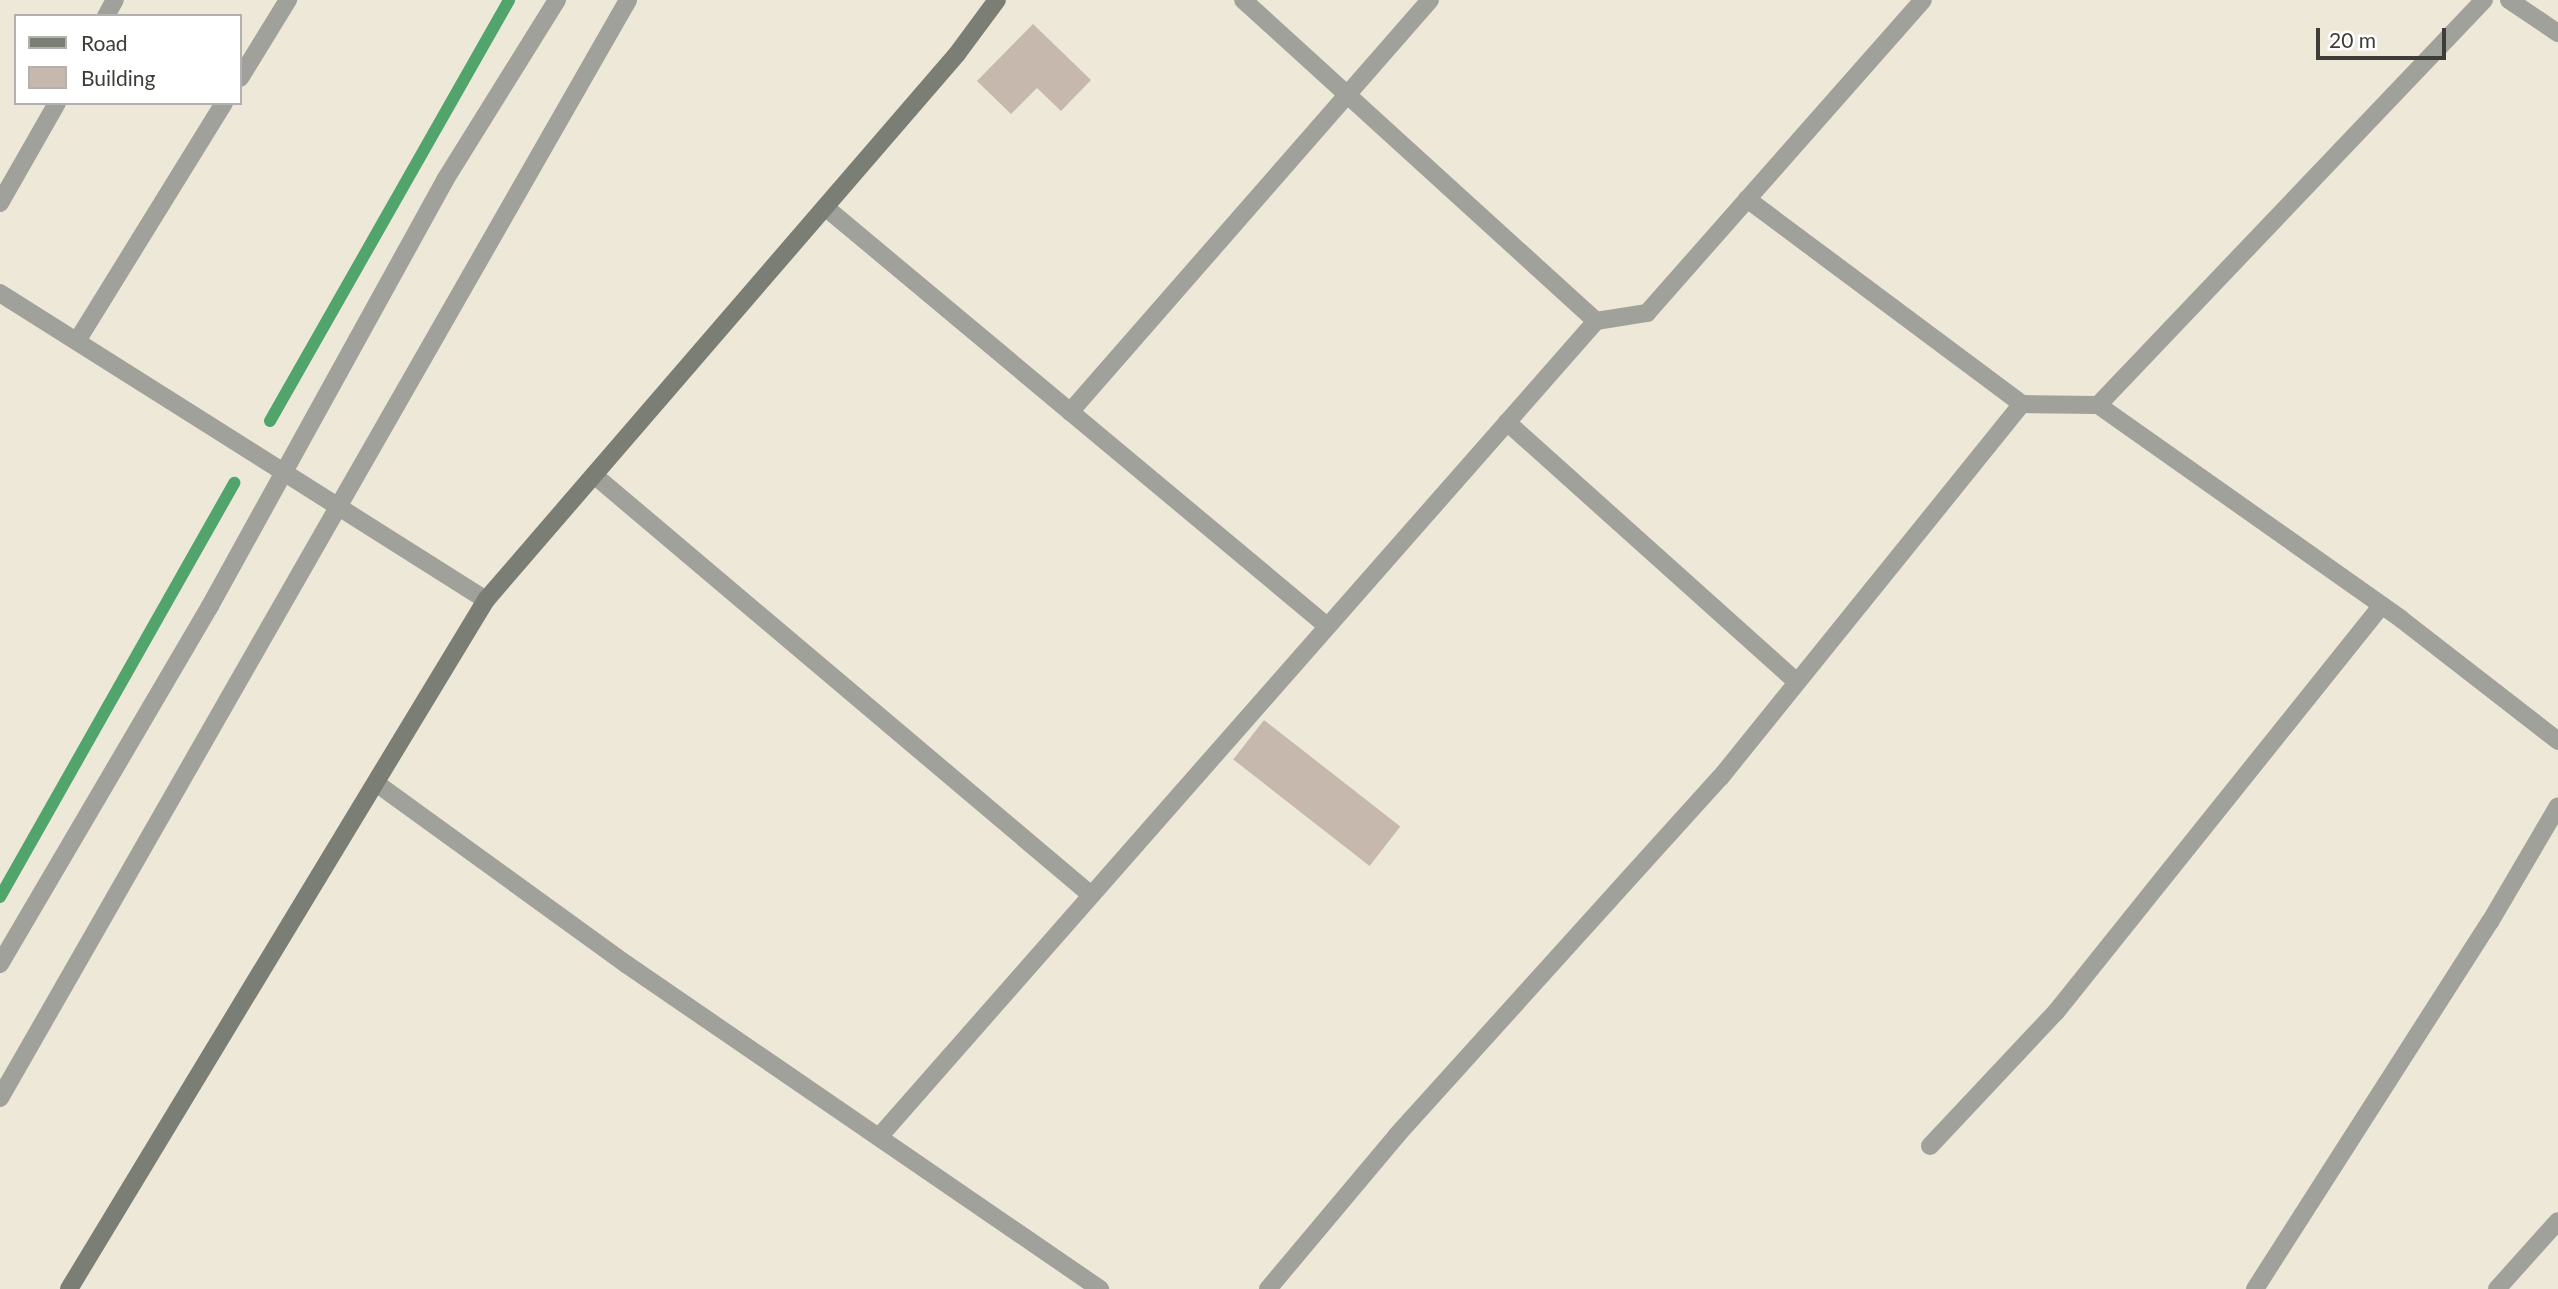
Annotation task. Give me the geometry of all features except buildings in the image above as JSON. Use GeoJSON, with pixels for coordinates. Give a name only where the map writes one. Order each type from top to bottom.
{"type":"FeatureCollection","features":[{"type":"Feature","properties":{"kind":"street"},"geometry":{"type":"LineString","coordinates":[[242,75],[288,0]]}},
{"type":"Feature","properties":{"kind":"street"},"geometry":{"type":"LineString","coordinates":[[0,964],[285,472],[445,180],[556,0]]}},
{"type":"Feature","properties":{"kind":"street"},"geometry":{"type":"LineString","coordinates":[[0,1098],[628,0]]}},
{"type":"Feature","properties":{"kind":"street"},"geometry":{"type":"LineString","coordinates":[[69,1289],[486,600],[825,208],[998,0]]}},
{"type":"Feature","properties":{"kind":"street"},"geometry":{"type":"LineString","coordinates":[[1243,0],[1595,321]]}},
{"type":"Feature","properties":{"kind":"street"},"geometry":{"type":"LineString","coordinates":[[1070,412],[1349,96],[1430,0]]}},
{"type":"Feature","properties":{"kind":"street"},"geometry":{"type":"LineString","coordinates":[[879,1137],[1595,321],[1647,313],[1923,0]]}},
{"type":"Feature","properties":{"kind":"street"},"geometry":{"type":"LineString","coordinates":[[2098,405],[2484,0]]}},
{"type":"Feature","properties":{"kind":"street"},"geometry":{"type":"LineString","coordinates":[[2509,0],[2558,33]]}},
{"type":"Feature","properties":{"kind":"street"},"geometry":{"type":"LineString","coordinates":[[0,204],[56,105]]}},
{"type":"Feature","properties":{"kind":"street"},"geometry":{"type":"LineString","coordinates":[[77,341],[223,105]]}},
{"type":"Feature","properties":{"kind":"street"},"geometry":{"type":"LineString","coordinates":[[1747,198],[2022,404],[2098,405],[2382,606],[2558,741]]}},
{"type":"Feature","properties":{"kind":"street"},"geometry":{"type":"LineString","coordinates":[[825,208],[1327,626]]}},
{"type":"Feature","properties":{"kind":"street"},"geometry":{"type":"LineString","coordinates":[[0,293],[486,600]]}},
{"type":"Feature","properties":{"kind":"street"},"geometry":{"type":"LineString","coordinates":[[1268,1289],[1397,1135],[1720,778],[2022,404]]}},
{"type":"Feature","properties":{"kind":"street"},"geometry":{"type":"LineString","coordinates":[[1507,422],[1797,682]]}},
{"type":"Feature","properties":{"kind":"street"},"geometry":{"type":"LineString","coordinates":[[594,475],[1091,895]]}},
{"type":"Feature","properties":{"kind":"street"},"geometry":{"type":"LineString","coordinates":[[1930,1146],[2056,1012],[2382,606]]}},
{"type":"Feature","properties":{"kind":"street"},"geometry":{"type":"LineString","coordinates":[[376,783],[625,964],[1100,1289]]}},
{"type":"Feature","properties":{"kind":"street"},"geometry":{"type":"LineString","coordinates":[[2255,1289],[2490,922],[2558,806]]}},
{"type":"Feature","properties":{"kind":"street"},"geometry":{"type":"LineString","coordinates":[[2497,1289],[2558,1221]]}},
{"type":"Feature","properties":{"kind":"waterway"},"geometry":{"type":"LineString","coordinates":[[270,421],[509,0]]}},
{"type":"Feature","properties":{"kind":"waterway"},"geometry":{"type":"LineString","coordinates":[[0,897],[234,483]]}}]}
